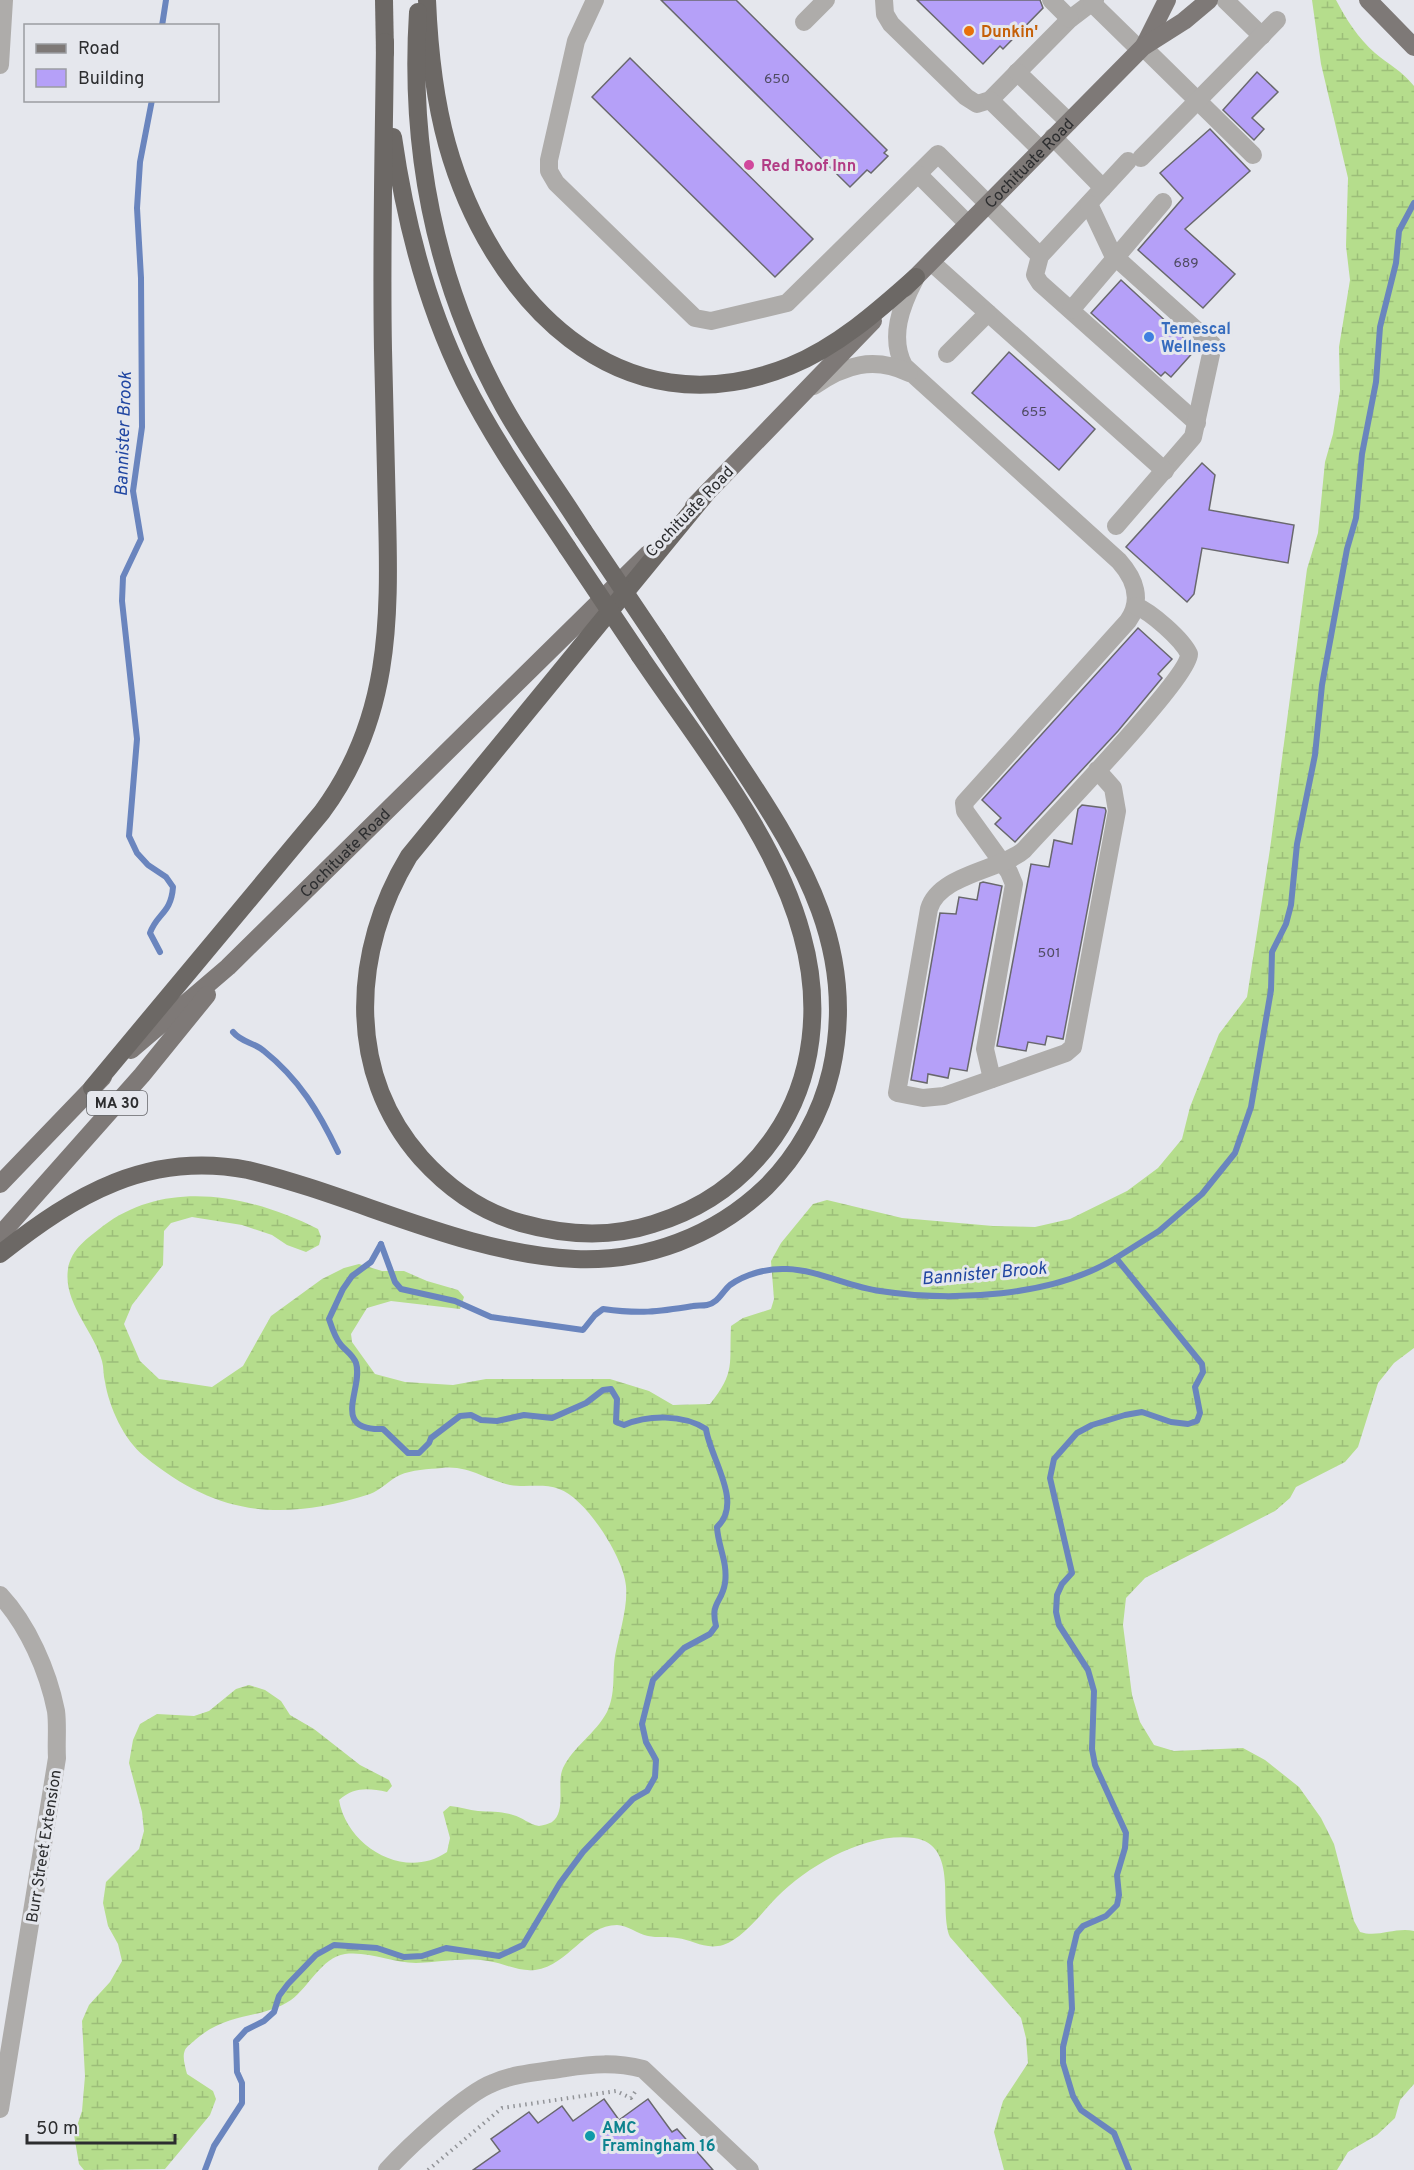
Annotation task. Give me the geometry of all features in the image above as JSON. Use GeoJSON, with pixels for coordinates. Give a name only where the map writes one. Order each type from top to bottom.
{"type":"FeatureCollection","features":[{"type":"Feature","properties":{"kind":"highway"},"geometry":{"type":"LineString","coordinates":[[92,1088],[333,798],[359,749],[375,702],[386,649],[389,593],[382,338],[384,0]]}},
{"type":"Feature","properties":{"kind":"highway"},"geometry":{"type":"LineString","coordinates":[[0,1254],[66,1206],[96,1189],[134,1174],[181,1166],[213,1165],[248,1170],[481,1244],[530,1254],[576,1259],[632,1255],[685,1241],[729,1217],[760,1193],[801,1143],[817,1112],[829,1079],[838,1026],[833,953],[813,890],[787,838],[504,407],[472,340],[444,267],[430,211],[418,137],[415,70],[419,0]]}},
{"type":"Feature","properties":{"kind":"highway"},"geometry":{"type":"LineString","coordinates":[[427,0],[440,115],[453,163],[473,214],[492,250],[520,292],[552,327],[589,353],[616,366],[660,379],[698,383],[749,379],[792,365],[816,353],[859,325],[915,277]]}},
{"type":"Feature","properties":{"kind":"highway"},"geometry":{"type":"LineString","coordinates":[[385,42],[391,122],[403,198],[415,249],[437,321],[458,369],[484,420],[567,547],[640,656],[743,810],[783,882],[802,933],[807,958],[812,994],[811,1041],[799,1088],[779,1129],[753,1164],[720,1192],[687,1212],[641,1228],[599,1233],[562,1232],[508,1219],[472,1202],[436,1174],[405,1138],[383,1098],[369,1056],[364,1010],[367,963],[387,899],[409,856],[705,495]]}},
{"type":"Feature","properties":{"kind":"main road","name":"Cochituate Road"},"geometry":{"type":"LineString","coordinates":[[1141,49],[1167,0]]}},
{"type":"Feature","properties":{"kind":"main road","name":"Cochituate Road"},"geometry":{"type":"LineString","coordinates":[[0,1184],[92,1088],[145,1037],[228,967],[569,633],[915,277],[1141,49],[1184,21],[1209,0]]}},
{"type":"Feature","properties":{"kind":"main road"},"geometry":{"type":"LineString","coordinates":[[1368,0],[1414,47]]}},
{"type":"Feature","properties":{"kind":"main road","name":"Cochituate Road"},"geometry":{"type":"LineString","coordinates":[[0,1235],[148,1069],[228,967]]}},
{"type":"Feature","properties":{"kind":"street"},"geometry":{"type":"LineString","coordinates":[[0,65],[4,0]]}},
{"type":"Feature","properties":{"kind":"street"},"geometry":{"type":"LineString","coordinates":[[595,0],[576,41],[549,160],[549,171],[564,191],[686,312],[698,320],[711,321],[788,303],[938,154],[1040,256]]}},
{"type":"Feature","properties":{"kind":"street"},"geometry":{"type":"LineString","coordinates":[[804,22],[826,0]]}},
{"type":"Feature","properties":{"kind":"street"},"geometry":{"type":"LineString","coordinates":[[884,0],[885,14],[891,24],[966,97],[977,104],[990,100],[1070,19],[1094,1],[1253,155]]}},
{"type":"Feature","properties":{"kind":"street"},"geometry":{"type":"LineString","coordinates":[[1051,0],[1070,19]]}},
{"type":"Feature","properties":{"kind":"street"},"geometry":{"type":"LineString","coordinates":[[1225,0],[1262,36]]}},
{"type":"Feature","properties":{"kind":"street"},"geometry":{"type":"LineString","coordinates":[[1197,423],[1037,279],[1035,271],[1040,256],[1103,188],[1197,101],[1277,20]]}},
{"type":"Feature","properties":{"kind":"street"},"geometry":{"type":"LineString","coordinates":[[1017,72],[1069,122]]}},
{"type":"Feature","properties":{"kind":"street"},"geometry":{"type":"LineString","coordinates":[[990,100],[1103,188]]}},
{"type":"Feature","properties":{"kind":"street"},"geometry":{"type":"LineString","coordinates":[[918,174],[968,224]]}},
{"type":"Feature","properties":{"kind":"street"},"geometry":{"type":"LineString","coordinates":[[1071,310],[1164,202]]}},
{"type":"Feature","properties":{"kind":"street"},"geometry":{"type":"LineString","coordinates":[[1089,204],[1109,249],[1213,345],[1197,423],[1189,443],[1116,526]]}},
{"type":"Feature","properties":{"kind":"street"},"geometry":{"type":"LineString","coordinates":[[931,262],[1165,471]]}},
{"type":"Feature","properties":{"kind":"street"},"geometry":{"type":"LineString","coordinates":[[909,373],[898,352],[897,331],[902,306],[915,277]]}},
{"type":"Feature","properties":{"kind":"street"},"geometry":{"type":"LineString","coordinates":[[947,354],[988,313]]}},
{"type":"Feature","properties":{"kind":"street"},"geometry":{"type":"LineString","coordinates":[[802,394],[825,379],[865,363],[884,363],[909,373],[1119,561],[1136,588],[1136,606],[1128,621],[966,798],[965,811],[1001,861],[1014,884],[985,1049],[992,1079]]}},
{"type":"Feature","properties":{"kind":"street"},"geometry":{"type":"LineString","coordinates":[[1098,770],[1113,788],[1117,811],[1076,1043],[1066,1053],[938,1098],[897,1094],[930,904],[941,892],[975,871],[1024,850],[1156,705],[1189,658],[1184,645],[1148,612],[1136,606]]}},
{"type":"Feature","properties":{"kind":"street","name":"Burr Street Extension"},"geometry":{"type":"LineString","coordinates":[[0,1595],[11,1607],[44,1671],[56,1713],[57,1758],[0,2109]]}},
{"type":"Feature","properties":{"kind":"street"},"geometry":{"type":"LineString","coordinates":[[387,2170],[472,2095],[491,2083],[514,2076],[610,2063],[643,2069],[750,2170]]}},
{"type":"Feature","properties":{"kind":"path"},"geometry":{"type":"LineString","coordinates":[[428,2170],[502,2108],[616,2091],[631,2098],[640,2085]]}},
{"type":"Feature","properties":{"kind":"green space"},"geometry":{"type":"Polygon","coordinates":[[[1312,0],[1336,0],[1363,41],[1414,86],[1414,1348],[1394,1363],[1378,1383],[1358,1447],[1345,1462],[1296,1487],[1290,1498],[1275,1511],[1145,1578],[1126,1598],[1123,1625],[1132,1695],[1140,1722],[1154,1745],[1174,1751],[1243,1748],[1265,1760],[1299,1787],[1321,1818],[1334,1844],[1354,1921],[1360,1932],[1373,1934],[1400,1930],[1414,1931],[1414,2084],[1400,2100],[1395,2118],[1377,2135],[1348,2152],[1337,2170],[1004,2170],[994,2132],[1003,2101],[1028,2063],[1026,2038],[1021,2018],[950,1937],[947,1925],[945,1879],[937,1852],[928,1843],[914,1838],[896,1837],[877,1840],[840,1853],[805,1873],[777,1897],[745,1931],[723,1945],[705,1946],[683,1939],[648,1936],[617,1925],[595,1931],[558,1961],[535,1970],[523,1970],[479,1960],[416,1963],[363,1954],[345,1954],[337,1957],[322,1967],[291,2000],[268,2011],[220,2024],[187,2047],[184,2062],[187,2074],[213,2091],[216,2099],[210,2115],[165,2169],[84,2170],[79,2164],[74,2135],[82,2111],[85,2076],[82,2021],[89,2005],[110,1982],[122,1961],[118,1944],[108,1926],[103,1903],[106,1882],[139,1849],[144,1831],[142,1812],[129,1763],[133,1740],[140,1724],[157,1714],[194,1716],[209,1711],[236,1689],[249,1685],[265,1690],[281,1701],[290,1715],[314,1729],[360,1765],[389,1780],[392,1786],[387,1792],[356,1791],[339,1800],[344,1817],[353,1832],[366,1845],[396,1861],[414,1863],[431,1860],[447,1852],[450,1838],[443,1812],[450,1806],[509,1814],[539,1826],[551,1822],[556,1817],[560,1804],[560,1781],[563,1768],[567,1760],[597,1727],[610,1705],[626,1586],[624,1574],[611,1545],[592,1516],[570,1495],[553,1487],[510,1485],[460,1469],[432,1469],[404,1473],[370,1494],[338,1503],[279,1510],[251,1508],[224,1502],[171,1476],[137,1449],[124,1432],[114,1412],[98,1350],[70,1294],[68,1269],[73,1256],[81,1244],[103,1226],[128,1211],[154,1201],[181,1197],[237,1200],[265,1207],[318,1229],[321,1237],[319,1245],[306,1252],[287,1245],[272,1235],[242,1225],[192,1217],[171,1223],[164,1231],[163,1265],[132,1305],[124,1324],[140,1361],[159,1379],[212,1387],[243,1366],[271,1316],[322,1279],[344,1268],[359,1264],[382,1271],[404,1271],[458,1290],[464,1297],[460,1309],[391,1301],[367,1308],[351,1334],[352,1342],[375,1374],[405,1382],[453,1385],[486,1379],[610,1379],[649,1391],[673,1405],[710,1404],[728,1375],[731,1326],[743,1318],[771,1309],[774,1299],[771,1261],[781,1243],[813,1204],[827,1200],[902,1218],[993,1226],[1035,1227],[1070,1219],[1127,1191],[1158,1168],[1182,1139],[1190,1107],[1219,1034],[1247,997],[1270,849],[1307,569],[1318,533],[1325,462],[1333,434],[1340,391],[1339,347],[1350,280],[1346,246],[1348,178],[1321,64],[1312,0]]]}},
{"type":"Feature","properties":{"kind":"building"},"geometry":{"type":"Polygon","coordinates":[[[661,0],[736,0],[887,150],[884,153],[888,156],[871,173],[867,170],[850,187],[661,0]]]}},
{"type":"Feature","properties":{"kind":"building"},"geometry":{"type":"Polygon","coordinates":[[[917,0],[1040,0],[1043,8],[1003,49],[1000,46],[983,64],[917,0]]]}},
{"type":"Feature","properties":{"kind":"building"},"geometry":{"type":"Polygon","coordinates":[[[630,58],[813,239],[775,277],[592,97],[630,58]]]}},
{"type":"Feature","properties":{"kind":"building"},"geometry":{"type":"Polygon","coordinates":[[[1257,72],[1278,92],[1252,118],[1264,129],[1254,140],[1223,110],[1257,72]]]}},
{"type":"Feature","properties":{"kind":"building"},"geometry":{"type":"Polygon","coordinates":[[[1210,129],[1250,171],[1185,229],[1235,274],[1203,308],[1138,250],[1183,198],[1160,173],[1210,129]]]}},
{"type":"Feature","properties":{"kind":"building","name":"Temescal Wellness"},"geometry":{"type":"Polygon","coordinates":[[[1121,280],[1196,349],[1171,377],[1165,372],[1161,376],[1091,313],[1121,280]]]}},
{"type":"Feature","properties":{"kind":"building"},"geometry":{"type":"Polygon","coordinates":[[[1009,352],[1095,429],[1059,470],[972,393],[1009,352]]]}},
{"type":"Feature","properties":{"kind":"building"},"geometry":{"type":"Polygon","coordinates":[[[1202,463],[1215,475],[1209,510],[1294,525],[1288,563],[1202,548],[1194,594],[1187,602],[1126,547],[1202,463]]]}},
{"type":"Feature","properties":{"kind":"building"},"geometry":{"type":"Polygon","coordinates":[[[1138,628],[1172,659],[1158,674],[1162,678],[1118,731],[1015,842],[995,824],[1001,818],[982,800],[1138,628]]]}},
{"type":"Feature","properties":{"kind":"building"},"geometry":{"type":"Polygon","coordinates":[[[1082,805],[1105,808],[1106,811],[1063,1039],[1047,1036],[1045,1045],[1028,1042],[1026,1051],[997,1046],[1031,864],[1049,867],[1054,840],[1072,844],[1078,809],[1082,805]]]}},
{"type":"Feature","properties":{"kind":"building"},"geometry":{"type":"Polygon","coordinates":[[[980,883],[1002,886],[967,1071],[950,1068],[948,1078],[928,1074],[927,1083],[911,1080],[940,913],[956,914],[959,897],[977,900],[980,883]]]}},
{"type":"Feature","properties":{"kind":"building","name":"AMC Framingham 16"},"geometry":{"type":"Polygon","coordinates":[[[604,2099],[619,2120],[648,2099],[672,2132],[677,2129],[713,2170],[473,2170],[500,2151],[491,2139],[529,2112],[538,2123],[562,2106],[573,2121],[604,2099]]]}},
{"type":"Feature","properties":{"kind":"waterway","name":"Bannister Brook"},"geometry":{"type":"LineString","coordinates":[[162,24],[166,0]]}},
{"type":"Feature","properties":{"kind":"waterway","name":"Bannister Brook"},"geometry":{"type":"LineString","coordinates":[[152,102],[140,162],[137,208],[141,278],[142,427],[133,491],[141,539],[123,577],[122,601],[137,739],[129,836],[137,853],[148,865],[166,877],[173,887],[170,903],[150,933],[160,952]]}},
{"type":"Feature","properties":{"kind":"waterway"},"geometry":{"type":"LineString","coordinates":[[1116,1258],[1159,1231],[1202,1194],[1235,1153],[1251,1107],[1271,990],[1272,952],[1286,924],[1291,905],[1297,844],[1315,755],[1322,685],[1347,549],[1356,518],[1362,454],[1376,382],[1380,327],[1396,263],[1399,231],[1414,203]]}},
{"type":"Feature","properties":{"kind":"waterway","name":"Bannister Brook"},"geometry":{"type":"LineString","coordinates":[[233,1032],[260,1048],[288,1073],[307,1097],[338,1152]]}},
{"type":"Feature","properties":{"kind":"waterway","name":"Bannister Brook"},"geometry":{"type":"LineString","coordinates":[[381,1244],[395,1282],[401,1289],[455,1301],[491,1317],[583,1330],[603,1309],[648,1312],[711,1304],[730,1285],[757,1272],[799,1270],[880,1291],[970,1296],[1033,1288],[1063,1281],[1091,1271],[1116,1258],[1202,1364],[1203,1372],[1195,1387],[1200,1413],[1197,1421],[1188,1424],[1171,1422],[1142,1412],[1092,1425],[1077,1433],[1054,1459],[1050,1478],[1072,1573],[1062,1584],[1057,1595],[1056,1612],[1059,1625],[1088,1670],[1094,1691],[1092,1749],[1095,1765],[1126,1833],[1125,1848],[1117,1875],[1119,1895],[1117,1905],[1106,1916],[1083,1926],[1077,1933],[1070,1962],[1072,2009],[1063,2047],[1063,2063],[1073,2096],[1081,2110],[1114,2133],[1129,2170]]}},
{"type":"Feature","properties":{"kind":"waterway"},"geometry":{"type":"LineString","coordinates":[[205,2170],[214,2146],[242,2103],[242,2083],[237,2072],[236,2041],[246,2030],[264,2021],[274,2012],[279,1996],[316,1955],[334,1945],[377,1948],[404,1957],[422,1956],[446,1948],[499,1956],[523,1945],[560,1883],[583,1852],[633,1799],[647,1791],[655,1777],[656,1760],[646,1742],[642,1724],[653,1680],[684,1648],[710,1634],[716,1626],[715,1607],[724,1590],[726,1575],[717,1527],[724,1517],[727,1506],[726,1493],[706,1429],[697,1424],[665,1418],[644,1419],[624,1425],[616,1422],[617,1399],[611,1389],[603,1390],[586,1403],[552,1418],[524,1415],[497,1421],[481,1420],[471,1415],[460,1416],[431,1438],[419,1453],[408,1453],[383,1429],[367,1428],[357,1423],[353,1416],[352,1406],[357,1373],[356,1363],[337,1339],[329,1319],[343,1289],[352,1276],[371,1262],[381,1244]]}},
{"type":"Feature","properties":{"kind":"place","name":"Dunkin'"},"geometry":{"type":"Point","coordinates":[969,31]}},
{"type":"Feature","properties":{"kind":"place","name":"Red Roof Inn"},"geometry":{"type":"Point","coordinates":[749,165]}},
{"type":"Feature","properties":{"kind":"place","name":"Temescal Wellness"},"geometry":{"type":"Point","coordinates":[1149,337]}},
{"type":"Feature","properties":{"kind":"place","name":"AMC Framingham 16"},"geometry":{"type":"Point","coordinates":[590,2136]}}]}
